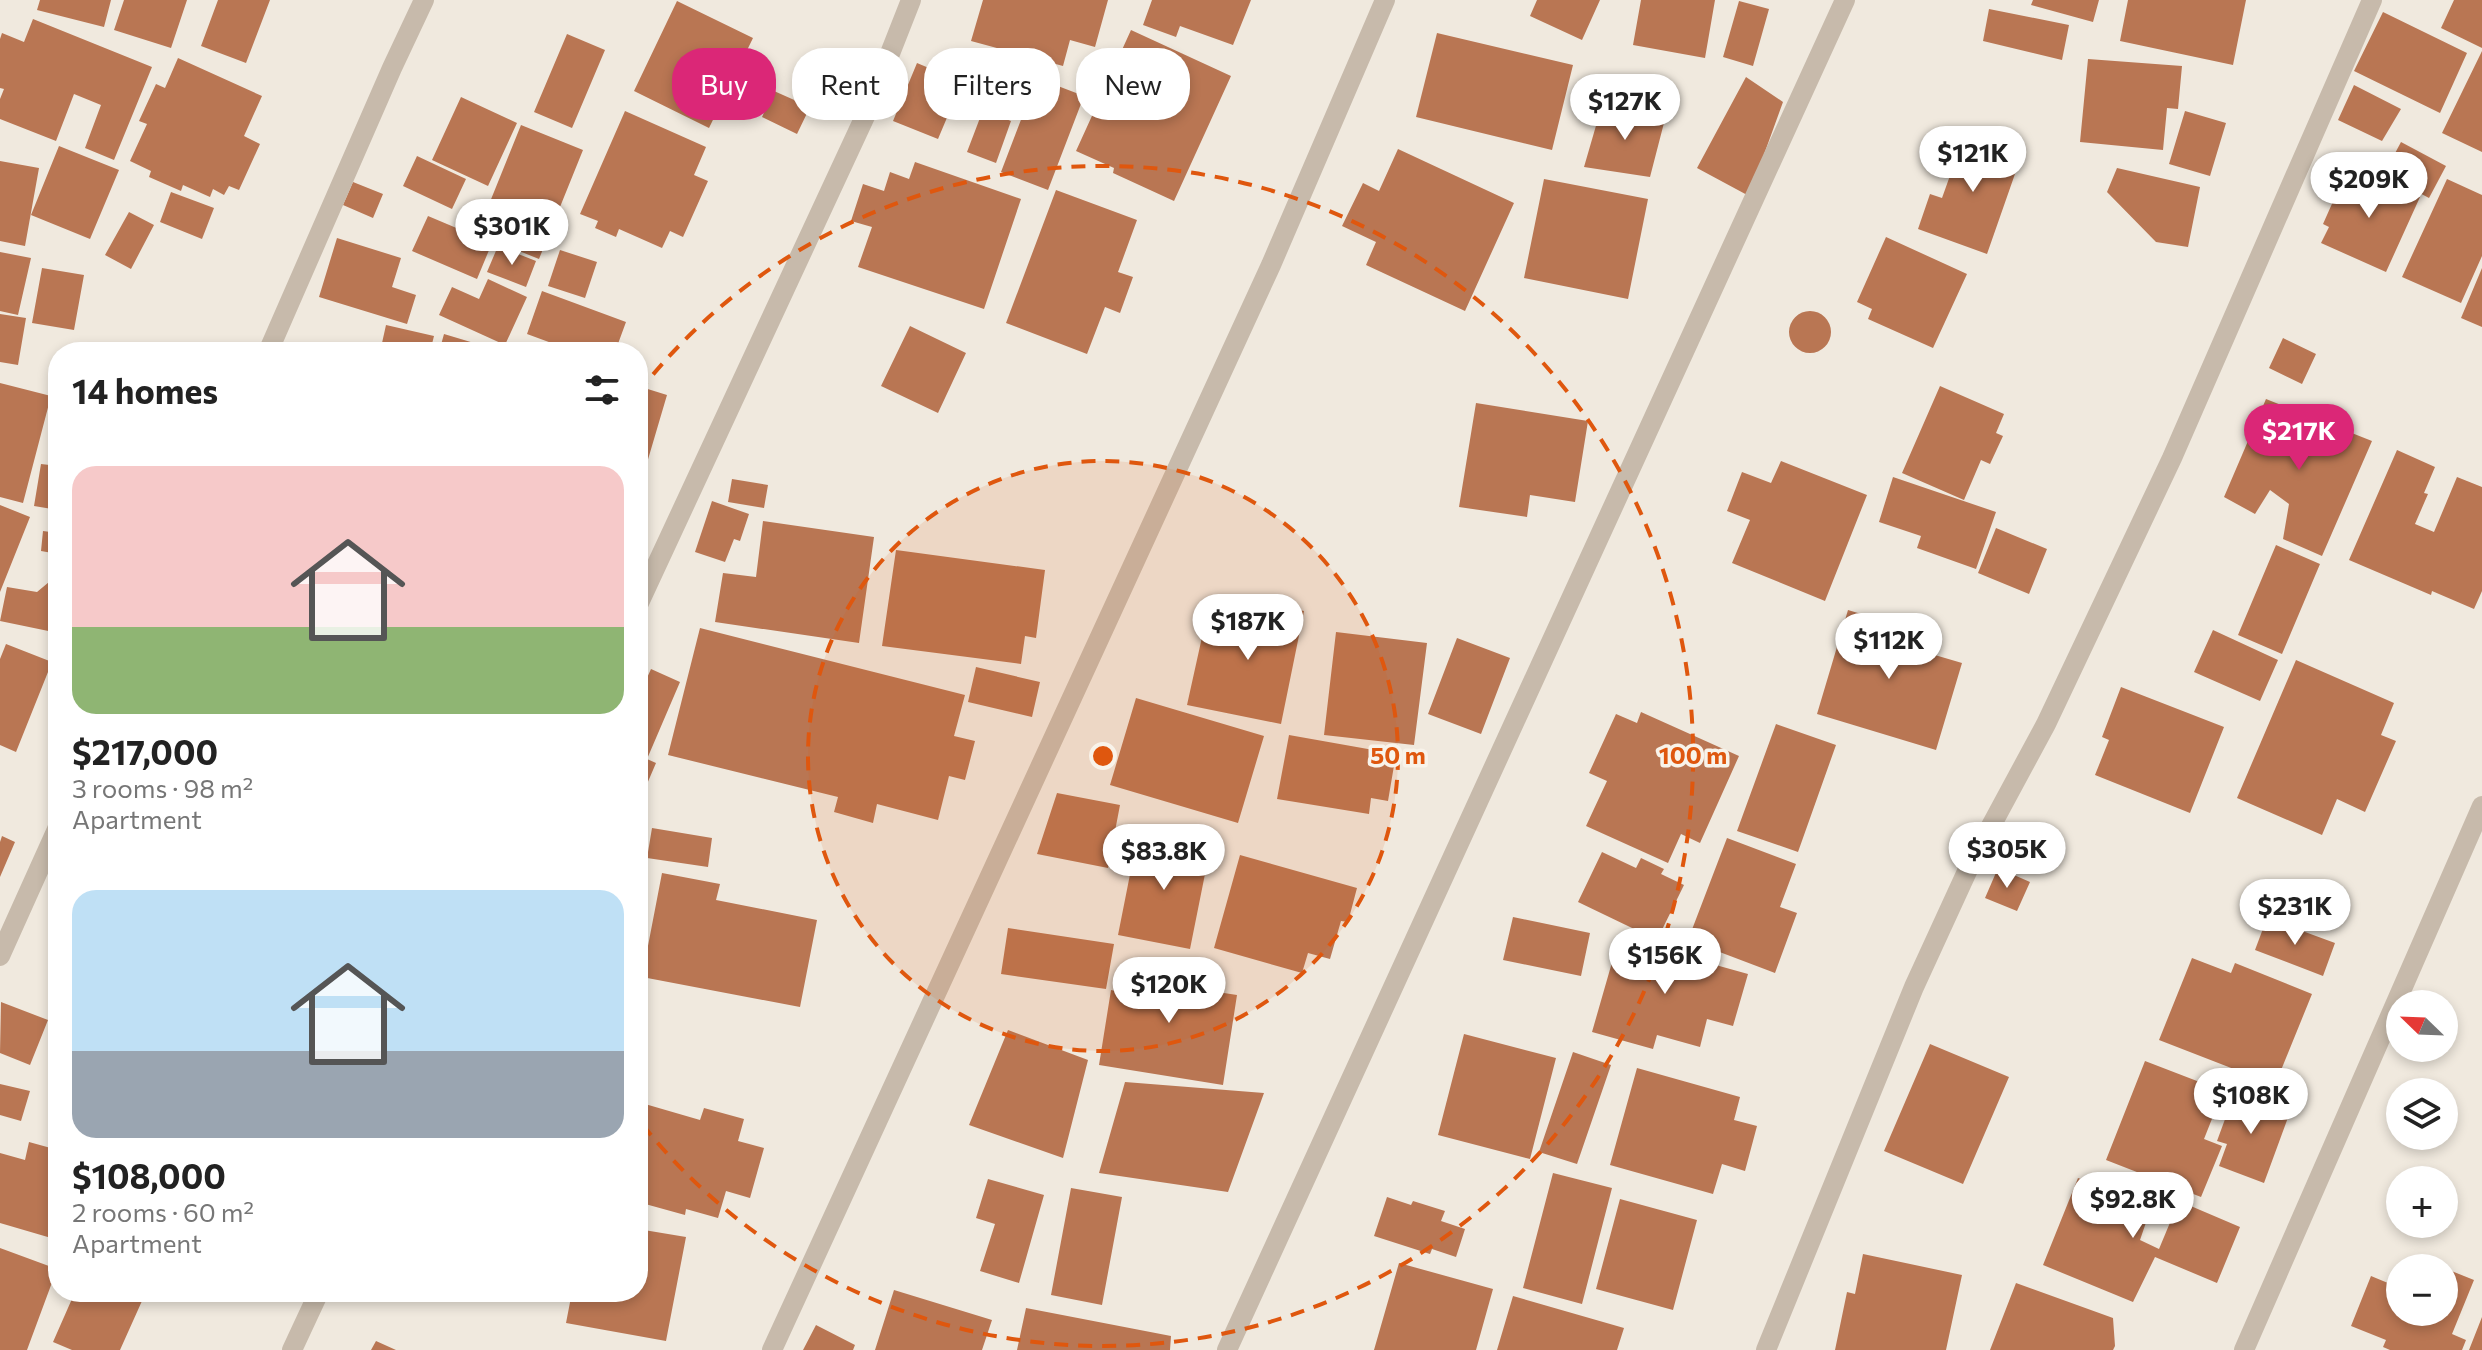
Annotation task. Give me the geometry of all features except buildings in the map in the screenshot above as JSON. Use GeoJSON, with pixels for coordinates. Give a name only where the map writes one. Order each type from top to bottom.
{"type":"FeatureCollection","features":[{"type":"Feature","properties":{"kind":"street"},"geometry":{"type":"LineString","coordinates":[[272,342],[424,0]]}},
{"type":"Feature","properties":{"kind":"street"},"geometry":{"type":"LineString","coordinates":[[648,583],[867,112],[911,0]]}},
{"type":"Feature","properties":{"kind":"street"},"geometry":{"type":"LineString","coordinates":[[772,1350],[1271,265],[1385,0]]}},
{"type":"Feature","properties":{"kind":"street"},"geometry":{"type":"LineString","coordinates":[[1227,1350],[1845,0]]}},
{"type":"Feature","properties":{"kind":"street"},"geometry":{"type":"LineString","coordinates":[[1766,1350],[1914,987],[1970,865],[2046,724],[2172,458],[2372,0]]}},
{"type":"Feature","properties":{"kind":"street"},"geometry":{"type":"LineString","coordinates":[[2244,1350],[2482,806]]}},
{"type":"Feature","properties":{"kind":"street"},"geometry":{"type":"LineString","coordinates":[[0,956],[48,849]]}},
{"type":"Feature","properties":{"kind":"street"},"geometry":{"type":"LineString","coordinates":[[292,1350],[314,1302]]}}]}
